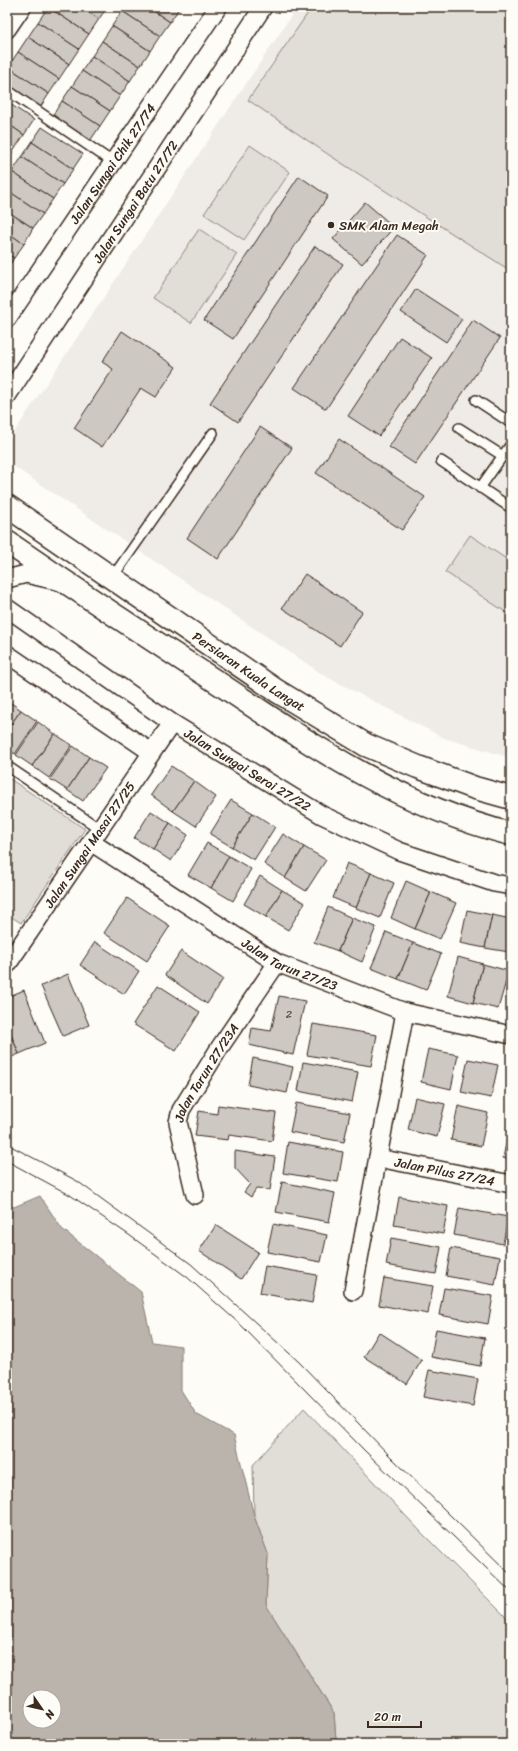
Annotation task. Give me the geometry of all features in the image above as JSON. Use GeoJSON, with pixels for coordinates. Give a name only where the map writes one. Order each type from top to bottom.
{"type":"FeatureCollection","features":[{"type":"Feature","properties":{"kind":"main road","name":"Persiaran Kuala Langat"},"geometry":{"type":"LineString","coordinates":[[7,506],[277,691],[366,745],[461,783],[511,798]]}},
{"type":"Feature","properties":{"kind":"main road","name":"Persiaran Kuala Langat"},"geometry":{"type":"LineString","coordinates":[[7,542],[328,755],[383,786],[444,813],[511,834]]}},
{"type":"Feature","properties":{"kind":"street"},"geometry":{"type":"LineString","coordinates":[[7,29],[22,7]]}},
{"type":"Feature","properties":{"kind":"street","name":"Jalan Sungai Chik 27/74"},"geometry":{"type":"LineString","coordinates":[[7,319],[114,163],[218,7]]}},
{"type":"Feature","properties":{"kind":"street","name":"Jalan Sungai Batu 27/72"},"geometry":{"type":"LineString","coordinates":[[7,396],[263,7]]}},
{"type":"Feature","properties":{"kind":"street"},"geometry":{"type":"LineString","coordinates":[[7,579],[26,574],[68,583]]}},
{"type":"Feature","properties":{"kind":"street","name":"Jalan Sungai Serai 27/22"},"geometry":{"type":"LineString","coordinates":[[7,608],[172,723],[322,815],[399,851],[494,883],[511,886]]}},
{"type":"Feature","properties":{"kind":"street"},"geometry":{"type":"LineString","coordinates":[[7,654],[151,752]]}},
{"type":"Feature","properties":{"kind":"street","name":"Jalan Sungai Masai 27/25"},"geometry":{"type":"LineString","coordinates":[[7,965],[172,723]]}},
{"type":"Feature","properties":{"kind":"street","name":"Jalan Tarun 27/23"},"geometry":{"type":"LineString","coordinates":[[95,835],[277,963],[405,1012],[511,1035]]}},
{"type":"Feature","properties":{"kind":"street","name":"Jalan Tarun 27/23A"},"geometry":{"type":"LineString","coordinates":[[195,1195],[178,1122],[181,1110],[220,1047],[277,963]]}},
{"type":"Feature","properties":{"kind":"street"},"geometry":{"type":"LineString","coordinates":[[353,1291],[405,1012]]}},
{"type":"Feature","properties":{"kind":"street","name":"Jalan Pilus 27/24"},"geometry":{"type":"LineString","coordinates":[[378,1158],[511,1184]]}},
{"type":"Feature","properties":{"kind":"lane"},"geometry":{"type":"LineString","coordinates":[[7,90],[114,163]]}},
{"type":"Feature","properties":{"kind":"lane"},"geometry":{"type":"LineString","coordinates":[[476,400],[511,424]]}},
{"type":"Feature","properties":{"kind":"lane"},"geometry":{"type":"LineString","coordinates":[[459,428],[503,456]]}},
{"type":"Feature","properties":{"kind":"lane"},"geometry":{"type":"LineString","coordinates":[[112,578],[213,433]]}},
{"type":"Feature","properties":{"kind":"lane"},"geometry":{"type":"LineString","coordinates":[[480,488],[511,444]]}},
{"type":"Feature","properties":{"kind":"lane"},"geometry":{"type":"LineString","coordinates":[[441,461],[511,508]]}},
{"type":"Feature","properties":{"kind":"lane"},"geometry":{"type":"LineString","coordinates":[[7,766],[95,835]]}},
{"type":"Feature","properties":{"kind":"shaded area","name":"SMK Alam Megah"},"geometry":{"type":"Polygon","coordinates":[[[297,7],[511,7],[511,758],[444,738],[325,676],[7,462],[7,443],[297,7]]]}},
{"type":"Feature","properties":{"kind":"shaded area"},"geometry":{"type":"Polygon","coordinates":[[[312,7],[511,7],[511,271],[329,155],[248,100],[312,7]]]}},
{"type":"Feature","properties":{"kind":"shaded area"},"geometry":{"type":"Polygon","coordinates":[[[250,145],[290,172],[244,240],[204,214],[250,145]]]}},
{"type":"Feature","properties":{"kind":"shaded area"},"geometry":{"type":"Polygon","coordinates":[[[199,229],[237,254],[191,323],[153,298],[199,229]]]}},
{"type":"Feature","properties":{"kind":"shaded area"},"geometry":{"type":"Polygon","coordinates":[[[470,535],[511,562],[510,615],[445,572],[470,535]]]}},
{"type":"Feature","properties":{"kind":"shaded area"},"geometry":{"type":"Polygon","coordinates":[[[7,777],[85,829],[21,923],[7,914],[7,777]]]}},
{"type":"Feature","properties":{"kind":"shaded area"},"geometry":{"type":"Polygon","coordinates":[[[40,1196],[62,1229],[141,1292],[152,1342],[181,1346],[181,1390],[196,1414],[234,1435],[254,1516],[268,1554],[266,1605],[334,1713],[336,1740],[339,1744],[7,1744],[7,1205],[14,1207],[40,1196]]]}},
{"type":"Feature","properties":{"kind":"shaded area"},"geometry":{"type":"Polygon","coordinates":[[[304,1408],[422,1533],[511,1622],[511,1744],[339,1744],[336,1740],[334,1713],[266,1605],[268,1554],[254,1516],[253,1465],[304,1408]]]}},
{"type":"Feature","properties":{"kind":"building"},"geometry":{"type":"Polygon","coordinates":[[[48,7],[89,34],[79,49],[38,22],[48,7]]]}},
{"type":"Feature","properties":{"kind":"building"},"geometry":{"type":"Polygon","coordinates":[[[48,7],[81,7],[99,19],[89,34],[48,7]]]}},
{"type":"Feature","properties":{"kind":"building"},"geometry":{"type":"Polygon","coordinates":[[[81,7],[107,7],[99,19],[81,7]]]}},
{"type":"Feature","properties":{"kind":"building"},"geometry":{"type":"Polygon","coordinates":[[[125,7],[148,7],[170,22],[160,36],[122,11],[125,7]]]}},
{"type":"Feature","properties":{"kind":"building"},"geometry":{"type":"Polygon","coordinates":[[[148,7],[180,7],[170,22],[148,7]]]}},
{"type":"Feature","properties":{"kind":"building"},"geometry":{"type":"Polygon","coordinates":[[[122,11],[160,36],[150,51],[112,26],[122,11]]]}},
{"type":"Feature","properties":{"kind":"building"},"geometry":{"type":"Polygon","coordinates":[[[38,22],[79,49],[69,64],[28,37],[38,22]]]}},
{"type":"Feature","properties":{"kind":"building"},"geometry":{"type":"Polygon","coordinates":[[[112,26],[150,51],[140,66],[102,41],[112,26]]]}},
{"type":"Feature","properties":{"kind":"building"},"geometry":{"type":"Polygon","coordinates":[[[28,37],[69,64],[59,79],[18,52],[28,37]]]}},
{"type":"Feature","properties":{"kind":"building"},"geometry":{"type":"Polygon","coordinates":[[[102,41],[140,66],[130,81],[92,56],[102,41]]]}},
{"type":"Feature","properties":{"kind":"building"},"geometry":{"type":"Polygon","coordinates":[[[18,52],[59,79],[49,94],[8,67],[18,52]]]}},
{"type":"Feature","properties":{"kind":"building"},"geometry":{"type":"Polygon","coordinates":[[[92,56],[130,81],[120,96],[82,71],[92,56]]]}},
{"type":"Feature","properties":{"kind":"building"},"geometry":{"type":"Polygon","coordinates":[[[8,67],[49,94],[39,109],[7,88],[8,67]]]}},
{"type":"Feature","properties":{"kind":"building"},"geometry":{"type":"Polygon","coordinates":[[[82,71],[120,96],[110,111],[72,86],[82,71]]]}},
{"type":"Feature","properties":{"kind":"building"},"geometry":{"type":"Polygon","coordinates":[[[72,86],[110,111],[100,126],[62,101],[72,86]]]}},
{"type":"Feature","properties":{"kind":"building"},"geometry":{"type":"Polygon","coordinates":[[[62,101],[100,126],[90,141],[52,116],[62,101]]]}},
{"type":"Feature","properties":{"kind":"building"},"geometry":{"type":"Polygon","coordinates":[[[7,102],[34,120],[24,135],[7,123],[7,102]]]}},
{"type":"Feature","properties":{"kind":"building"},"geometry":{"type":"Polygon","coordinates":[[[7,123],[24,135],[14,150],[7,145],[7,123]]]}},
{"type":"Feature","properties":{"kind":"building"},"geometry":{"type":"Polygon","coordinates":[[[42,127],[83,154],[73,169],[32,142],[42,127]]]}},
{"type":"Feature","properties":{"kind":"building"},"geometry":{"type":"Polygon","coordinates":[[[32,142],[73,169],[63,184],[22,157],[32,142]]]}},
{"type":"Feature","properties":{"kind":"building"},"geometry":{"type":"Polygon","coordinates":[[[7,145],[14,150],[7,161],[7,145]]]}},
{"type":"Feature","properties":{"kind":"building"},"geometry":{"type":"Polygon","coordinates":[[[22,157],[63,184],[53,199],[12,172],[22,157]]]}},
{"type":"Feature","properties":{"kind":"building"},"geometry":{"type":"Polygon","coordinates":[[[12,172],[53,199],[43,214],[7,190],[7,180],[12,172]]]}},
{"type":"Feature","properties":{"kind":"building"},"geometry":{"type":"Polygon","coordinates":[[[299,176],[328,196],[233,339],[204,320],[299,176]]]}},
{"type":"Feature","properties":{"kind":"building"},"geometry":{"type":"Polygon","coordinates":[[[7,190],[43,214],[33,228],[7,211],[7,190]]]}},
{"type":"Feature","properties":{"kind":"building"},"geometry":{"type":"Polygon","coordinates":[[[365,202],[394,227],[362,264],[333,239],[365,202]]]}},
{"type":"Feature","properties":{"kind":"building"},"geometry":{"type":"Polygon","coordinates":[[[7,211],[33,228],[24,244],[7,232],[7,211]]]}},
{"type":"Feature","properties":{"kind":"building"},"geometry":{"type":"Polygon","coordinates":[[[7,232],[24,244],[14,258],[7,254],[7,232]]]}},
{"type":"Feature","properties":{"kind":"building"},"geometry":{"type":"Polygon","coordinates":[[[397,235],[428,255],[326,409],[294,388],[397,235]]]}},
{"type":"Feature","properties":{"kind":"building"},"geometry":{"type":"Polygon","coordinates":[[[315,246],[343,264],[238,422],[210,403],[315,246]]]}},
{"type":"Feature","properties":{"kind":"building"},"geometry":{"type":"Polygon","coordinates":[[[7,254],[14,258],[7,269],[7,254]]]}},
{"type":"Feature","properties":{"kind":"building"},"geometry":{"type":"Polygon","coordinates":[[[416,289],[462,319],[446,342],[401,312],[416,289]]]}},
{"type":"Feature","properties":{"kind":"building"},"geometry":{"type":"Polygon","coordinates":[[[473,320],[500,338],[415,464],[389,447],[473,320]]]}},
{"type":"Feature","properties":{"kind":"building"},"geometry":{"type":"Polygon","coordinates":[[[122,331],[176,367],[156,397],[141,388],[102,447],[74,428],[113,369],[102,362],[122,331]]]}},
{"type":"Feature","properties":{"kind":"building"},"geometry":{"type":"Polygon","coordinates":[[[400,337],[432,358],[379,436],[348,416],[400,337]]]}},
{"type":"Feature","properties":{"kind":"building"},"geometry":{"type":"Polygon","coordinates":[[[260,427],[292,448],[218,559],[187,538],[260,427]]]}},
{"type":"Feature","properties":{"kind":"building"},"geometry":{"type":"Polygon","coordinates":[[[339,439],[425,497],[402,530],[316,473],[339,439]]]}},
{"type":"Feature","properties":{"kind":"building"},"geometry":{"type":"Polygon","coordinates":[[[305,574],[362,612],[340,646],[282,608],[305,574]]]}},
{"type":"Feature","properties":{"kind":"building"},"geometry":{"type":"Polygon","coordinates":[[[7,700],[21,710],[7,730],[7,700]]]}},
{"type":"Feature","properties":{"kind":"building"},"geometry":{"type":"Polygon","coordinates":[[[21,710],[37,721],[15,754],[7,749],[7,730],[21,710]]]}},
{"type":"Feature","properties":{"kind":"building"},"geometry":{"type":"Polygon","coordinates":[[[38,722],[55,734],[32,766],[16,755],[38,722]]]}},
{"type":"Feature","properties":{"kind":"building"},"geometry":{"type":"Polygon","coordinates":[[[55,734],[72,745],[49,778],[32,766],[55,734]]]}},
{"type":"Feature","properties":{"kind":"building"},"geometry":{"type":"Polygon","coordinates":[[[73,746],[89,757],[67,790],[50,779],[73,746]]]}},
{"type":"Feature","properties":{"kind":"building"},"geometry":{"type":"Polygon","coordinates":[[[89,757],[106,768],[83,801],[67,790],[89,757]]]}},
{"type":"Feature","properties":{"kind":"building"},"geometry":{"type":"Polygon","coordinates":[[[171,766],[194,781],[173,811],[151,795],[171,766]]]}},
{"type":"Feature","properties":{"kind":"building"},"geometry":{"type":"Polygon","coordinates":[[[194,781],[216,797],[196,826],[173,811],[194,781]]]}},
{"type":"Feature","properties":{"kind":"building"},"geometry":{"type":"Polygon","coordinates":[[[231,800],[253,813],[232,847],[210,834],[231,800]]]}},
{"type":"Feature","properties":{"kind":"building"},"geometry":{"type":"Polygon","coordinates":[[[151,811],[170,823],[153,849],[134,838],[151,811]]]}},
{"type":"Feature","properties":{"kind":"building"},"geometry":{"type":"Polygon","coordinates":[[[253,813],[275,827],[254,860],[232,847],[253,813]]]}},
{"type":"Feature","properties":{"kind":"building"},"geometry":{"type":"Polygon","coordinates":[[[170,823],[188,835],[171,861],[153,849],[170,823]]]}},
{"type":"Feature","properties":{"kind":"building"},"geometry":{"type":"Polygon","coordinates":[[[283,834],[304,847],[285,878],[264,864],[283,834]]]}},
{"type":"Feature","properties":{"kind":"building"},"geometry":{"type":"Polygon","coordinates":[[[207,843],[229,856],[211,888],[188,875],[207,843]]]}},
{"type":"Feature","properties":{"kind":"building"},"geometry":{"type":"Polygon","coordinates":[[[304,847],[326,860],[306,891],[285,878],[304,847]]]}},
{"type":"Feature","properties":{"kind":"building"},"geometry":{"type":"Polygon","coordinates":[[[229,856],[251,869],[233,901],[211,888],[229,856]]]}},
{"type":"Feature","properties":{"kind":"building"},"geometry":{"type":"Polygon","coordinates":[[[347,863],[371,873],[356,908],[333,898],[347,863]]]}},
{"type":"Feature","properties":{"kind":"building"},"geometry":{"type":"Polygon","coordinates":[[[371,873],[394,883],[380,918],[356,908],[371,873]]]}},
{"type":"Feature","properties":{"kind":"building"},"geometry":{"type":"Polygon","coordinates":[[[260,876],[282,890],[266,917],[244,904],[260,876]]]}},
{"type":"Feature","properties":{"kind":"building"},"geometry":{"type":"Polygon","coordinates":[[[406,881],[431,892],[415,929],[391,918],[406,881]]]}},
{"type":"Feature","properties":{"kind":"building"},"geometry":{"type":"Polygon","coordinates":[[[282,890],[305,903],[288,930],[266,917],[282,890]]]}},
{"type":"Feature","properties":{"kind":"building"},"geometry":{"type":"Polygon","coordinates":[[[431,892],[456,903],[440,939],[415,929],[431,892]]]}},
{"type":"Feature","properties":{"kind":"building"},"geometry":{"type":"Polygon","coordinates":[[[127,898],[170,926],[147,961],[104,933],[127,898]]]}},
{"type":"Feature","properties":{"kind":"building"},"geometry":{"type":"Polygon","coordinates":[[[328,907],[352,918],[338,951],[314,942],[328,907]]]}},
{"type":"Feature","properties":{"kind":"building"},"geometry":{"type":"Polygon","coordinates":[[[467,910],[492,915],[485,948],[460,943],[467,910]]]}},
{"type":"Feature","properties":{"kind":"building"},"geometry":{"type":"Polygon","coordinates":[[[492,915],[511,919],[509,952],[485,948],[492,915]]]}},
{"type":"Feature","properties":{"kind":"building"},"geometry":{"type":"Polygon","coordinates":[[[352,918],[376,927],[362,962],[338,951],[352,918]]]}},
{"type":"Feature","properties":{"kind":"building"},"geometry":{"type":"Polygon","coordinates":[[[386,932],[413,943],[398,979],[371,968],[386,932]]]}},
{"type":"Feature","properties":{"kind":"building"},"geometry":{"type":"Polygon","coordinates":[[[95,942],[139,971],[124,994],[80,965],[95,942]]]}},
{"type":"Feature","properties":{"kind":"building"},"geometry":{"type":"Polygon","coordinates":[[[413,943],[441,954],[426,990],[398,979],[413,943]]]}},
{"type":"Feature","properties":{"kind":"building"},"geometry":{"type":"Polygon","coordinates":[[[181,951],[223,979],[207,1004],[165,975],[181,951]]]}},
{"type":"Feature","properties":{"kind":"building"},"geometry":{"type":"Polygon","coordinates":[[[458,957],[483,964],[473,1003],[448,996],[458,957]]]}},
{"type":"Feature","properties":{"kind":"building"},"geometry":{"type":"Polygon","coordinates":[[[483,964],[509,971],[498,1009],[473,1003],[483,964]]]}},
{"type":"Feature","properties":{"kind":"building"},"geometry":{"type":"Polygon","coordinates":[[[68,974],[89,1025],[63,1036],[41,986],[68,974]]]}},
{"type":"Feature","properties":{"kind":"building"},"geometry":{"type":"Polygon","coordinates":[[[158,985],[200,1012],[176,1051],[133,1024],[158,985]]]}},
{"type":"Feature","properties":{"kind":"building"},"geometry":{"type":"Polygon","coordinates":[[[24,990],[45,1043],[19,1054],[7,1025],[7,997],[24,990]]]}},
{"type":"Feature","properties":{"kind":"building"},"geometry":{"type":"Polygon","coordinates":[[[279,996],[305,1001],[293,1055],[249,1045],[252,1028],[271,1031],[279,996]]]}},
{"type":"Feature","properties":{"kind":"building"},"geometry":{"type":"Polygon","coordinates":[[[313,1024],[377,1035],[371,1066],[307,1055],[313,1024]]]}},
{"type":"Feature","properties":{"kind":"building"},"geometry":{"type":"Polygon","coordinates":[[[7,1025],[19,1054],[7,1059],[7,1025]]]}},
{"type":"Feature","properties":{"kind":"building"},"geometry":{"type":"Polygon","coordinates":[[[428,1049],[458,1055],[451,1089],[421,1082],[428,1049]]]}},
{"type":"Feature","properties":{"kind":"building"},"geometry":{"type":"Polygon","coordinates":[[[253,1058],[293,1067],[287,1093],[248,1085],[253,1058]]]}},
{"type":"Feature","properties":{"kind":"building"},"geometry":{"type":"Polygon","coordinates":[[[468,1059],[498,1065],[491,1098],[461,1092],[468,1059]]]}},
{"type":"Feature","properties":{"kind":"building"},"geometry":{"type":"Polygon","coordinates":[[[303,1062],[358,1072],[352,1102],[298,1091],[303,1062]]]}},
{"type":"Feature","properties":{"kind":"building"},"geometry":{"type":"Polygon","coordinates":[[[415,1097],[445,1104],[437,1137],[408,1130],[415,1097]]]}},
{"type":"Feature","properties":{"kind":"building"},"geometry":{"type":"Polygon","coordinates":[[[296,1103],[350,1113],[344,1142],[290,1132],[296,1103]]]}},
{"type":"Feature","properties":{"kind":"building"},"geometry":{"type":"Polygon","coordinates":[[[218,1105],[276,1113],[272,1141],[229,1135],[228,1140],[195,1136],[199,1111],[217,1114],[218,1105]]]}},
{"type":"Feature","properties":{"kind":"building"},"geometry":{"type":"Polygon","coordinates":[[[458,1106],[488,1113],[481,1146],[451,1140],[458,1106]]]}},
{"type":"Feature","properties":{"kind":"building"},"geometry":{"type":"Polygon","coordinates":[[[511,1119],[511,1160],[503,1158],[511,1119]]]}},
{"type":"Feature","properties":{"kind":"building"},"geometry":{"type":"Polygon","coordinates":[[[288,1142],[343,1152],[338,1182],[283,1173],[288,1142]]]}},
{"type":"Feature","properties":{"kind":"building"},"geometry":{"type":"Polygon","coordinates":[[[235,1151],[275,1157],[270,1190],[256,1189],[251,1197],[244,1192],[250,1184],[235,1168],[235,1151]]]}},
{"type":"Feature","properties":{"kind":"building"},"geometry":{"type":"Polygon","coordinates":[[[282,1182],[335,1193],[329,1222],[276,1212],[282,1182]]]}},
{"type":"Feature","properties":{"kind":"building"},"geometry":{"type":"Polygon","coordinates":[[[399,1197],[448,1206],[443,1234],[394,1225],[399,1197]]]}},
{"type":"Feature","properties":{"kind":"building"},"geometry":{"type":"Polygon","coordinates":[[[459,1208],[508,1217],[503,1244],[454,1235],[459,1208]]]}},
{"type":"Feature","properties":{"kind":"building"},"geometry":{"type":"Polygon","coordinates":[[[273,1224],[327,1235],[321,1262],[267,1252],[273,1224]]]}},
{"type":"Feature","properties":{"kind":"building"},"geometry":{"type":"Polygon","coordinates":[[[216,1225],[258,1252],[241,1279],[199,1251],[216,1225]]]}},
{"type":"Feature","properties":{"kind":"building"},"geometry":{"type":"Polygon","coordinates":[[[391,1238],[441,1247],[436,1274],[386,1265],[391,1238]]]}},
{"type":"Feature","properties":{"kind":"building"},"geometry":{"type":"Polygon","coordinates":[[[451,1248],[500,1257],[495,1285],[446,1276],[451,1248]]]}},
{"type":"Feature","properties":{"kind":"building"},"geometry":{"type":"Polygon","coordinates":[[[265,1266],[317,1275],[312,1303],[260,1293],[265,1266]]]}},
{"type":"Feature","properties":{"kind":"building"},"geometry":{"type":"Polygon","coordinates":[[[384,1278],[433,1286],[428,1314],[379,1305],[384,1278]]]}},
{"type":"Feature","properties":{"kind":"building"},"geometry":{"type":"Polygon","coordinates":[[[444,1288],[493,1296],[488,1324],[439,1315],[444,1288]]]}},
{"type":"Feature","properties":{"kind":"building"},"geometry":{"type":"Polygon","coordinates":[[[436,1329],[485,1338],[480,1366],[431,1357],[436,1329]]]}},
{"type":"Feature","properties":{"kind":"building"},"geometry":{"type":"Polygon","coordinates":[[[379,1332],[422,1360],[407,1384],[364,1357],[379,1332]]]}},
{"type":"Feature","properties":{"kind":"building"},"geometry":{"type":"Polygon","coordinates":[[[429,1370],[478,1379],[473,1406],[423,1397],[429,1370]]]}},
{"type":"Feature","properties":{"kind":"tram line"},"geometry":{"type":"LineString","coordinates":[[7,1144],[77,1181],[191,1264],[299,1362],[390,1456],[511,1575]]}},
{"type":"Feature","properties":{"kind":"tram line"},"geometry":{"type":"LineString","coordinates":[[7,1161],[70,1195],[187,1277],[242,1326],[366,1452],[511,1592]]}},
{"type":"Feature","properties":{"kind":"place","name":"SMK Alam Megah"},"geometry":{"type":"Point","coordinates":[331,225]}}]}
